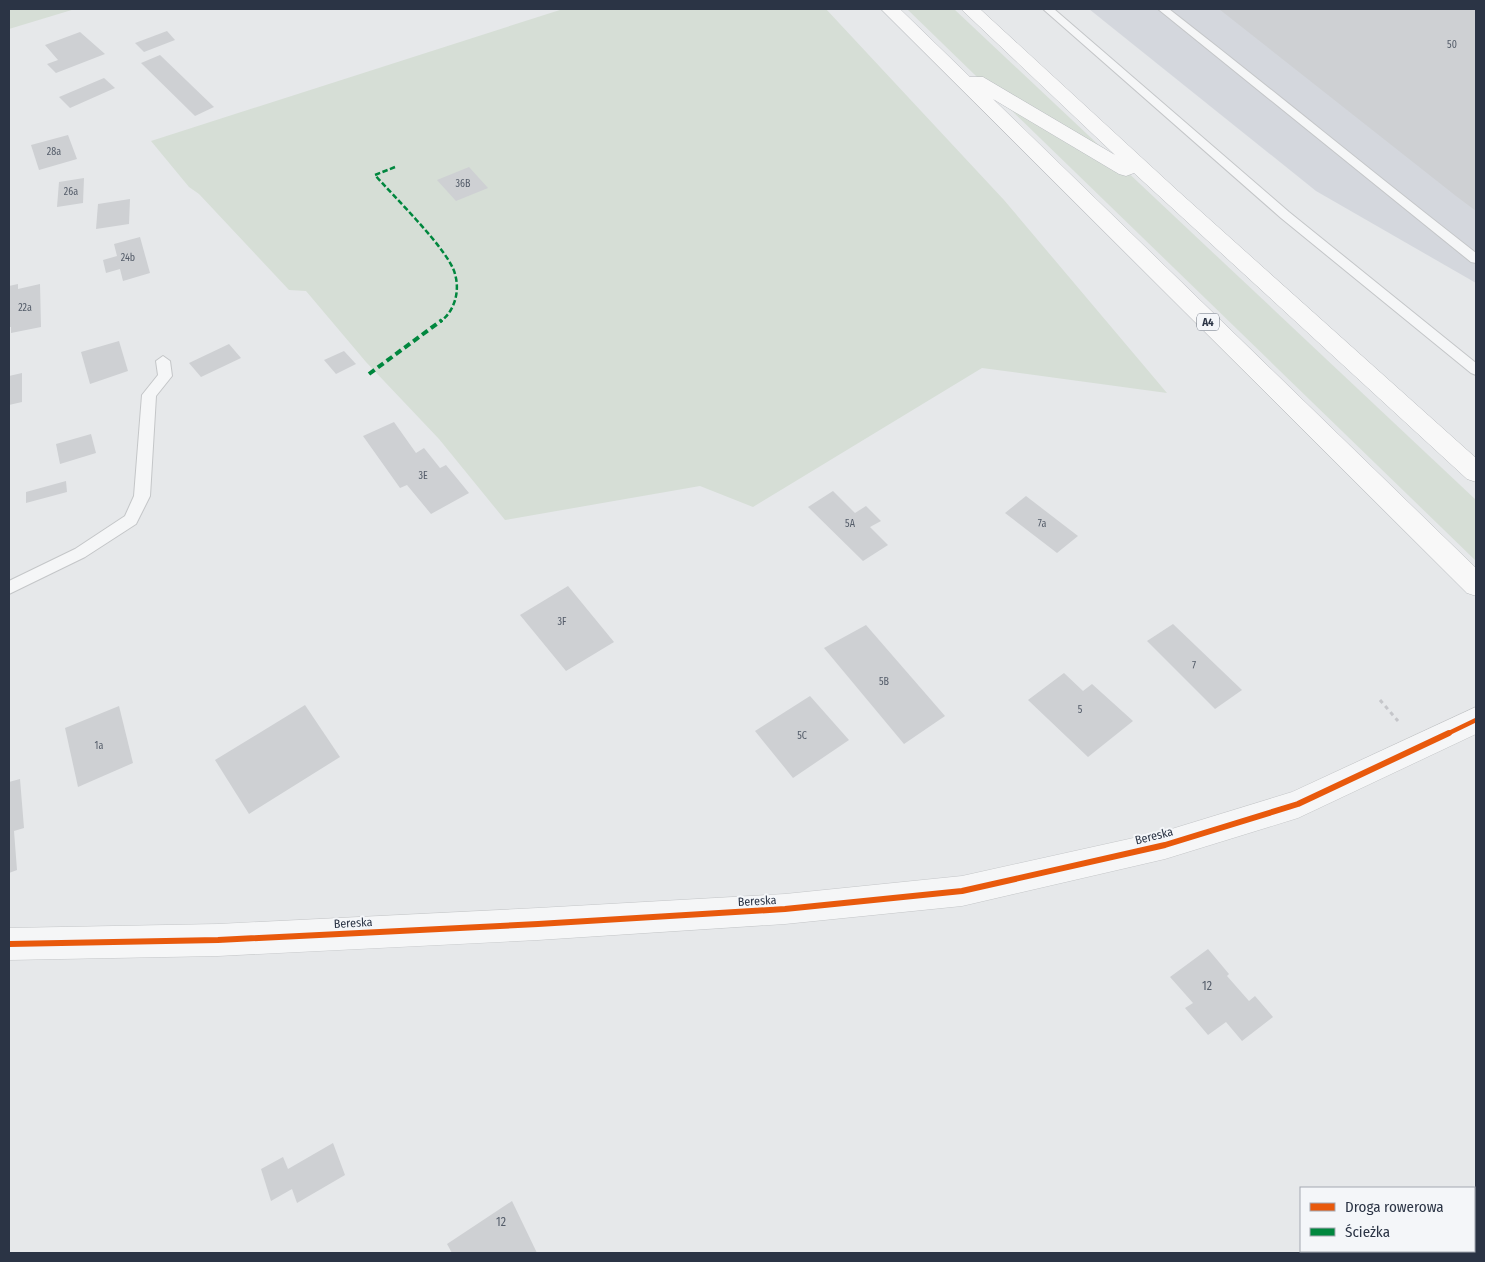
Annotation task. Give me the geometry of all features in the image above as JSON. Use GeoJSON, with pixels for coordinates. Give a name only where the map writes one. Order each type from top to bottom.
{"type":"FeatureCollection","features":[{"type":"Feature","properties":{"kind":"highway","name":"A4"},"geometry":{"type":"LineString","coordinates":[[890,9],[1476,585]]}},
{"type":"Feature","properties":{"kind":"highway","name":"A4"},"geometry":{"type":"LineString","coordinates":[[970,9],[1171,196],[1476,472]]}},
{"type":"Feature","properties":{"kind":"highway","name":"A4"},"geometry":{"type":"LineString","coordinates":[[939,59],[1171,196]]}},
{"type":"Feature","properties":{"kind":"street","name":"Bereska"},"geometry":{"type":"LineString","coordinates":[[9,944],[218,940],[538,924],[785,909],[962,891],[1166,844],[1298,804],[1476,720]]}},
{"type":"Feature","properties":{"kind":"lane"},"geometry":{"type":"LineString","coordinates":[[1048,9],[1285,215],[1476,370]]}},
{"type":"Feature","properties":{"kind":"lane"},"geometry":{"type":"LineString","coordinates":[[1163,9],[1260,84],[1401,201],[1476,259]]}},
{"type":"Feature","properties":{"kind":"lane"},"geometry":{"type":"LineString","coordinates":[[9,588],[80,553],[132,520],[142,496],[149,395],[165,376],[162,361]]}},
{"type":"Feature","properties":{"kind":"path"},"geometry":{"type":"LineString","coordinates":[[1380,700],[1400,723],[1391,727]]}},
{"type":"Feature","properties":{"kind":"shaded area"},"geometry":{"type":"Polygon","coordinates":[[[9,9],[75,9],[9,29],[9,9]]]}},
{"type":"Feature","properties":{"kind":"shaded area"},"geometry":{"type":"Polygon","coordinates":[[[563,9],[826,9],[1004,200],[1167,393],[982,368],[753,507],[700,486],[505,520],[439,439],[366,362],[306,291],[289,290],[199,194],[189,187],[151,141],[563,9]]]}},
{"type":"Feature","properties":{"kind":"shaded area"},"geometry":{"type":"Polygon","coordinates":[[[907,9],[954,9],[1476,500],[1476,561],[907,9]]]}},
{"type":"Feature","properties":{"kind":"shaded area"},"geometry":{"type":"Polygon","coordinates":[[[1089,9],[1476,9],[1476,283],[1316,191],[1089,9]]]}},
{"type":"Feature","properties":{"kind":"building"},"geometry":{"type":"Polygon","coordinates":[[[1219,9],[1476,9],[1476,211],[1456,196],[1219,9]]]}},
{"type":"Feature","properties":{"kind":"building"},"geometry":{"type":"Polygon","coordinates":[[[167,31],[175,40],[144,52],[135,43],[167,31]]]}},
{"type":"Feature","properties":{"kind":"building"},"geometry":{"type":"Polygon","coordinates":[[[80,32],[105,54],[56,73],[47,64],[58,60],[45,45],[80,32]]]}},
{"type":"Feature","properties":{"kind":"building"},"geometry":{"type":"Polygon","coordinates":[[[160,55],[214,107],[195,116],[141,63],[160,55]]]}},
{"type":"Feature","properties":{"kind":"building"},"geometry":{"type":"Polygon","coordinates":[[[104,78],[115,88],[70,108],[59,97],[104,78]]]}},
{"type":"Feature","properties":{"kind":"building"},"geometry":{"type":"Polygon","coordinates":[[[68,135],[77,159],[39,170],[31,145],[68,135]]]}},
{"type":"Feature","properties":{"kind":"building"},"geometry":{"type":"Polygon","coordinates":[[[469,167],[488,188],[456,201],[437,180],[469,167]]]}},
{"type":"Feature","properties":{"kind":"building"},"geometry":{"type":"Polygon","coordinates":[[[84,178],[83,203],[57,207],[59,182],[84,178]]]}},
{"type":"Feature","properties":{"kind":"building"},"geometry":{"type":"Polygon","coordinates":[[[130,199],[129,224],[96,229],[98,204],[130,199]]]}},
{"type":"Feature","properties":{"kind":"building"},"geometry":{"type":"Polygon","coordinates":[[[140,237],[150,273],[123,281],[120,269],[106,273],[103,260],[117,256],[114,244],[140,237]]]}},
{"type":"Feature","properties":{"kind":"building"},"geometry":{"type":"Polygon","coordinates":[[[18,284],[18,289],[40,284],[41,327],[11,333],[11,327],[9,327],[9,286],[18,284]]]}},
{"type":"Feature","properties":{"kind":"building"},"geometry":{"type":"Polygon","coordinates":[[[119,341],[128,371],[90,384],[81,352],[119,341]]]}},
{"type":"Feature","properties":{"kind":"building"},"geometry":{"type":"Polygon","coordinates":[[[229,344],[241,358],[201,377],[189,363],[229,344]]]}},
{"type":"Feature","properties":{"kind":"building"},"geometry":{"type":"Polygon","coordinates":[[[344,351],[356,364],[336,374],[324,360],[344,351]]]}},
{"type":"Feature","properties":{"kind":"building"},"geometry":{"type":"Polygon","coordinates":[[[22,373],[22,402],[9,405],[9,376],[22,373]]]}},
{"type":"Feature","properties":{"kind":"building"},"geometry":{"type":"Polygon","coordinates":[[[394,422],[416,453],[424,448],[440,468],[446,465],[469,493],[431,514],[407,485],[400,488],[363,436],[394,422]]]}},
{"type":"Feature","properties":{"kind":"building"},"geometry":{"type":"Polygon","coordinates":[[[91,434],[96,453],[60,464],[56,444],[91,434]]]}},
{"type":"Feature","properties":{"kind":"building"},"geometry":{"type":"Polygon","coordinates":[[[66,481],[67,492],[26,503],[26,492],[66,481]]]}},
{"type":"Feature","properties":{"kind":"building"},"geometry":{"type":"Polygon","coordinates":[[[833,491],[855,513],[866,506],[881,521],[870,527],[888,545],[863,561],[808,507],[833,491]]]}},
{"type":"Feature","properties":{"kind":"building"},"geometry":{"type":"Polygon","coordinates":[[[1026,496],[1078,536],[1057,553],[1005,513],[1026,496]]]}},
{"type":"Feature","properties":{"kind":"building"},"geometry":{"type":"Polygon","coordinates":[[[568,586],[614,642],[566,671],[520,615],[568,586]]]}},
{"type":"Feature","properties":{"kind":"building"},"geometry":{"type":"Polygon","coordinates":[[[1173,624],[1242,690],[1215,709],[1147,641],[1173,624]]]}},
{"type":"Feature","properties":{"kind":"building"},"geometry":{"type":"Polygon","coordinates":[[[866,625],[945,716],[904,744],[824,648],[866,625]]]}},
{"type":"Feature","properties":{"kind":"building"},"geometry":{"type":"Polygon","coordinates":[[[1064,673],[1083,691],[1092,684],[1133,721],[1088,757],[1028,700],[1064,673]]]}},
{"type":"Feature","properties":{"kind":"building"},"geometry":{"type":"Polygon","coordinates":[[[810,696],[849,740],[793,778],[755,731],[810,696]]]}},
{"type":"Feature","properties":{"kind":"building"},"geometry":{"type":"Polygon","coordinates":[[[305,705],[340,757],[249,814],[215,760],[305,705]]]}},
{"type":"Feature","properties":{"kind":"building"},"geometry":{"type":"Polygon","coordinates":[[[119,706],[133,763],[78,787],[65,728],[119,706]]]}},
{"type":"Feature","properties":{"kind":"building"},"geometry":{"type":"Polygon","coordinates":[[[20,779],[24,828],[14,831],[17,870],[9,873],[9,782],[20,779]]]}},
{"type":"Feature","properties":{"kind":"building"},"geometry":{"type":"Polygon","coordinates":[[[1208,949],[1229,974],[1227,976],[1249,1001],[1255,996],[1273,1017],[1242,1041],[1226,1022],[1208,1035],[1185,1008],[1193,1003],[1170,977],[1208,949]]]}},
{"type":"Feature","properties":{"kind":"building"},"geometry":{"type":"Polygon","coordinates":[[[333,1143],[345,1175],[297,1203],[292,1189],[271,1201],[261,1169],[283,1157],[288,1169],[333,1143]]]}},
{"type":"Feature","properties":{"kind":"building"},"geometry":{"type":"Polygon","coordinates":[[[512,1201],[537,1253],[452,1253],[447,1244],[512,1201]]]}},
{"type":"Feature","properties":{"kind":"marked path"},"geometry":{"type":"LineString","coordinates":[[369,374],[445,318],[456,301],[455,273],[436,243],[375,175],[395,167]]}},
{"type":"Feature","properties":{"kind":"cycle path"},"geometry":{"type":"LineString","coordinates":[[9,944],[218,940],[538,924],[785,909],[962,891],[1165,845],[1298,804],[1476,720]]}}]}
